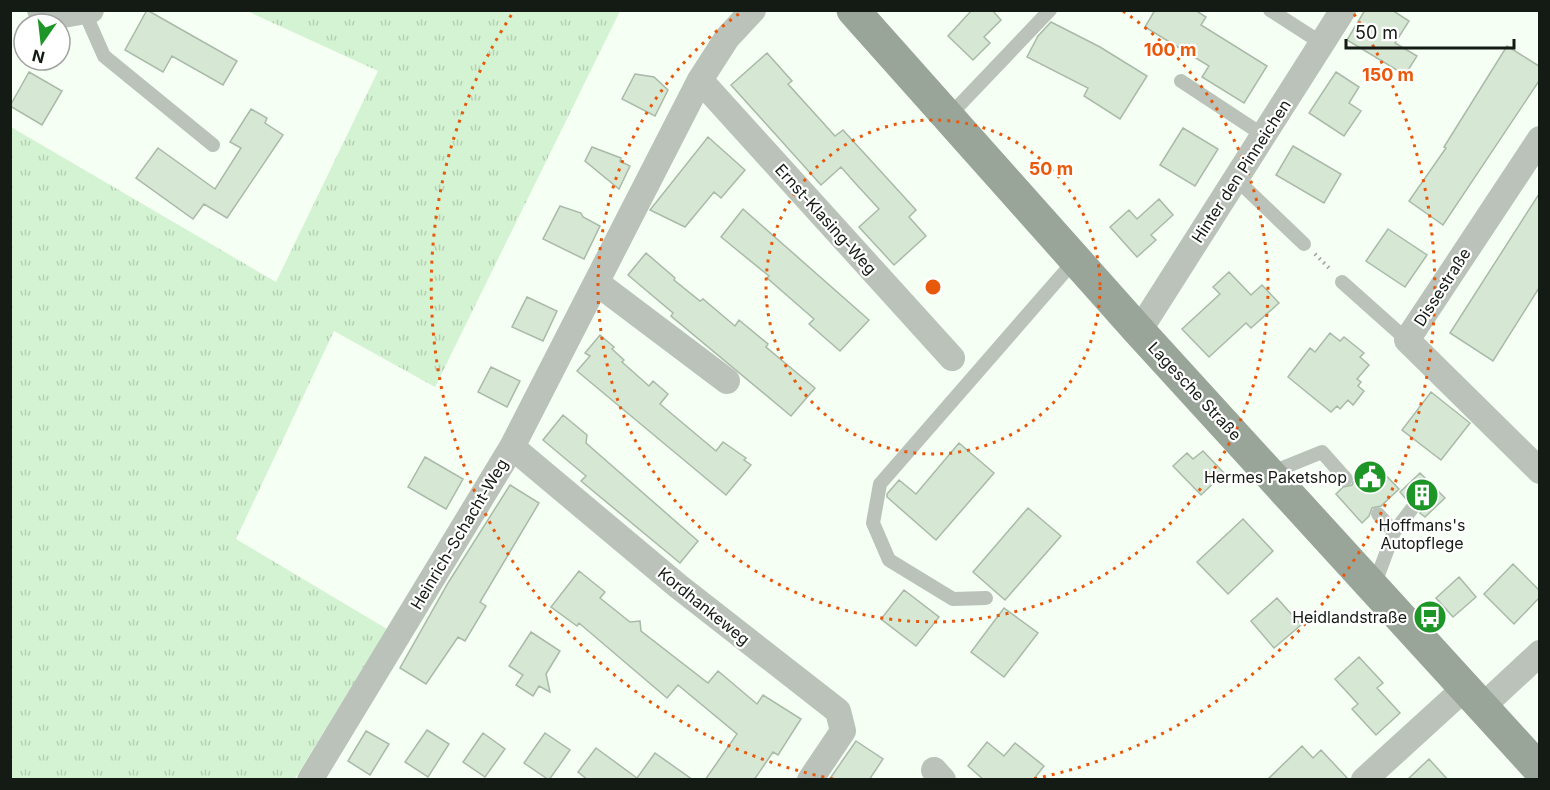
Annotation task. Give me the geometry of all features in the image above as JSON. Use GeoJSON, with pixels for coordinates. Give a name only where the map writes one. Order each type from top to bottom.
{"type":"FeatureCollection","features":[{"type":"Feature","properties":{"kind":"street"},"geometry":{"type":"LineString","coordinates":[[40,10],[52,17],[88,12]]}},
{"type":"Feature","properties":{"kind":"street","name":"Heinrich-Schacht-Weg"},"geometry":{"type":"LineString","coordinates":[[310,780],[512,447],[700,80],[727,38],[753,10]]}},
{"type":"Feature","properties":{"kind":"street","name":"Lagesche Straße"},"geometry":{"type":"LineString","coordinates":[[853,10],[1139,331],[1374,586],[1539,770]]}},
{"type":"Feature","properties":{"kind":"street","name":"Hinter den Pinneichen"},"geometry":{"type":"LineString","coordinates":[[1139,331],[1235,177],[1323,44],[1342,10]]}},
{"type":"Feature","properties":{"kind":"street","name":"Ernst-Klasing-Weg"},"geometry":{"type":"LineString","coordinates":[[700,80],[952,358]]}},
{"type":"Feature","properties":{"kind":"street","name":"Dissestraße"},"geometry":{"type":"LineString","coordinates":[[1539,139],[1407,340],[1539,471]]}},
{"type":"Feature","properties":{"kind":"street"},"geometry":{"type":"LineString","coordinates":[[597,283],[727,381]]}},
{"type":"Feature","properties":{"kind":"street","name":"Kordhankeweg"},"geometry":{"type":"LineString","coordinates":[[512,447],[678,586],[838,711],[843,731],[810,780]]}},
{"type":"Feature","properties":{"kind":"street"},"geometry":{"type":"LineString","coordinates":[[1364,780],[1474,696],[1539,653]]}},
{"type":"Feature","properties":{"kind":"lane"},"geometry":{"type":"LineString","coordinates":[[948,117],[1050,10]]}},
{"type":"Feature","properties":{"kind":"lane"},"geometry":{"type":"LineString","coordinates":[[1270,10],[1323,44]]}},
{"type":"Feature","properties":{"kind":"lane"},"geometry":{"type":"LineString","coordinates":[[88,12],[104,56],[213,145]]}},
{"type":"Feature","properties":{"kind":"lane"},"geometry":{"type":"LineString","coordinates":[[1181,81],[1263,135]]}},
{"type":"Feature","properties":{"kind":"lane"},"geometry":{"type":"LineString","coordinates":[[1235,177],[1304,244]]}},
{"type":"Feature","properties":{"kind":"lane"},"geometry":{"type":"LineString","coordinates":[[986,598],[953,599],[889,560],[873,524],[880,484],[1076,260]]}},
{"type":"Feature","properties":{"kind":"lane"},"geometry":{"type":"LineString","coordinates":[[1342,282],[1407,340]]}},
{"type":"Feature","properties":{"kind":"lane"},"geometry":{"type":"LineString","coordinates":[[1270,473],[1322,452],[1346,479]]}},
{"type":"Feature","properties":{"kind":"lane"},"geometry":{"type":"LineString","coordinates":[[1374,586],[1394,532],[1414,506]]}},
{"type":"Feature","properties":{"kind":"lane"},"geometry":{"type":"LineString","coordinates":[[1378,514],[1394,532]]}},
{"type":"Feature","properties":{"kind":"path"},"geometry":{"type":"LineString","coordinates":[[1304,244],[1342,282]]}},
{"type":"Feature","properties":{"kind":"green space"},"geometry":{"type":"Polygon","coordinates":[[[247,11],[620,11],[435,387],[334,331],[236,539],[387,629],[296,777],[292,780],[11,779],[11,127],[276,282],[378,71],[247,11]]]}},
{"type":"Feature","properties":{"kind":"building"},"geometry":{"type":"Polygon","coordinates":[[[147,10],[237,61],[223,85],[172,56],[163,72],[125,50],[147,10]]]}},
{"type":"Feature","properties":{"kind":"building"},"geometry":{"type":"Polygon","coordinates":[[[972,10],[992,10],[1001,20],[984,37],[990,43],[973,60],[948,36],[972,10]]]}},
{"type":"Feature","properties":{"kind":"building"},"geometry":{"type":"Polygon","coordinates":[[[1155,10],[1195,10],[1206,17],[1201,25],[1267,66],[1244,103],[1202,77],[1209,66],[1145,27],[1155,10]]]}},
{"type":"Feature","properties":{"kind":"building"},"geometry":{"type":"Polygon","coordinates":[[[1365,10],[1392,10],[1409,21],[1395,43],[1417,56],[1405,75],[1347,40],[1365,10]]]}},
{"type":"Feature","properties":{"kind":"building"},"geometry":{"type":"Polygon","coordinates":[[[1051,22],[1100,47],[1147,76],[1120,119],[1084,96],[1088,88],[1027,57],[1038,36],[1051,22]]]}},
{"type":"Feature","properties":{"kind":"building"},"geometry":{"type":"Polygon","coordinates":[[[1507,46],[1539,66],[1539,81],[1443,225],[1409,201],[1446,148],[1444,147],[1507,46]]]}},
{"type":"Feature","properties":{"kind":"building"},"geometry":{"type":"Polygon","coordinates":[[[767,53],[792,81],[788,84],[835,136],[843,130],[916,210],[909,217],[926,236],[894,265],[859,227],[879,209],[841,167],[821,185],[731,85],[767,53]]]}},
{"type":"Feature","properties":{"kind":"building"},"geometry":{"type":"Polygon","coordinates":[[[29,72],[62,91],[42,125],[10,106],[29,72]]]}},
{"type":"Feature","properties":{"kind":"building"},"geometry":{"type":"Polygon","coordinates":[[[1336,72],[1359,87],[1349,103],[1361,111],[1344,136],[1309,113],[1336,72]]]}},
{"type":"Feature","properties":{"kind":"building"},"geometry":{"type":"Polygon","coordinates":[[[635,74],[654,77],[668,90],[655,116],[622,99],[635,74]]]}},
{"type":"Feature","properties":{"kind":"building"},"geometry":{"type":"Polygon","coordinates":[[[251,109],[267,118],[265,123],[283,135],[227,218],[204,204],[193,219],[136,178],[158,148],[215,189],[241,148],[230,142],[251,109]]]}},
{"type":"Feature","properties":{"kind":"building"},"geometry":{"type":"Polygon","coordinates":[[[1183,128],[1218,149],[1195,186],[1160,165],[1183,128]]]}},
{"type":"Feature","properties":{"kind":"building"},"geometry":{"type":"Polygon","coordinates":[[[708,137],[745,170],[721,198],[714,192],[685,227],[650,210],[708,137]]]}},
{"type":"Feature","properties":{"kind":"building"},"geometry":{"type":"Polygon","coordinates":[[[1293,146],[1341,174],[1324,203],[1276,175],[1293,146]]]}},
{"type":"Feature","properties":{"kind":"building"},"geometry":{"type":"Polygon","coordinates":[[[592,147],[621,158],[620,161],[630,166],[619,189],[585,161],[592,147]]]}},
{"type":"Feature","properties":{"kind":"building"},"geometry":{"type":"Polygon","coordinates":[[[1539,194],[1539,288],[1493,361],[1450,333],[1539,194]]]}},
{"type":"Feature","properties":{"kind":"building"},"geometry":{"type":"Polygon","coordinates":[[[1159,199],[1173,215],[1151,235],[1156,240],[1137,257],[1110,227],[1129,210],[1137,219],[1159,199]]]}},
{"type":"Feature","properties":{"kind":"building"},"geometry":{"type":"Polygon","coordinates":[[[560,206],[581,213],[583,217],[600,226],[584,259],[543,239],[560,206]]]}},
{"type":"Feature","properties":{"kind":"building"},"geometry":{"type":"Polygon","coordinates":[[[743,209],[869,320],[840,351],[809,324],[814,319],[767,278],[769,276],[721,237],[743,209]]]}},
{"type":"Feature","properties":{"kind":"building"},"geometry":{"type":"Polygon","coordinates":[[[1388,229],[1427,255],[1405,287],[1366,261],[1388,229]]]}},
{"type":"Feature","properties":{"kind":"building"},"geometry":{"type":"Polygon","coordinates":[[[646,253],[700,301],[703,299],[735,326],[739,320],[768,344],[766,347],[815,388],[791,416],[671,316],[673,313],[628,275],[646,253]]]}},
{"type":"Feature","properties":{"kind":"building"},"geometry":{"type":"Polygon","coordinates":[[[1229,272],[1251,295],[1262,285],[1279,303],[1251,328],[1246,323],[1209,357],[1182,329],[1220,294],[1213,287],[1229,272]]]}},
{"type":"Feature","properties":{"kind":"building"},"geometry":{"type":"Polygon","coordinates":[[[527,297],[557,311],[543,341],[512,327],[527,297]]]}},
{"type":"Feature","properties":{"kind":"building"},"geometry":{"type":"Polygon","coordinates":[[[1330,333],[1340,341],[1344,337],[1364,353],[1360,357],[1369,365],[1357,379],[1361,382],[1358,386],[1364,391],[1353,405],[1348,400],[1340,409],[1337,406],[1331,412],[1288,377],[1310,348],[1315,352],[1330,333]]]}},
{"type":"Feature","properties":{"kind":"building"},"geometry":{"type":"Polygon","coordinates":[[[600,335],[614,347],[612,349],[624,360],[622,362],[649,386],[653,381],[668,394],[660,404],[716,451],[723,442],[746,458],[744,460],[751,465],[726,495],[577,371],[590,356],[585,353],[600,335]]]}},
{"type":"Feature","properties":{"kind":"building"},"geometry":{"type":"Polygon","coordinates":[[[491,367],[520,381],[507,407],[478,392],[491,367]]]}},
{"type":"Feature","properties":{"kind":"building"},"geometry":{"type":"Polygon","coordinates":[[[1431,392],[1470,423],[1441,460],[1402,430],[1431,392]]]}},
{"type":"Feature","properties":{"kind":"building"},"geometry":{"type":"Polygon","coordinates":[[[563,415],[587,435],[586,443],[698,541],[680,563],[581,481],[586,476],[543,440],[563,415]]]}},
{"type":"Feature","properties":{"kind":"building"},"geometry":{"type":"Polygon","coordinates":[[[959,443],[994,473],[936,540],[887,497],[887,494],[899,480],[916,494],[959,443]]]}},
{"type":"Feature","properties":{"kind":"building"},"geometry":{"type":"Polygon","coordinates":[[[1203,451],[1224,473],[1201,495],[1173,466],[1187,453],[1193,459],[1203,451]]]}},
{"type":"Feature","properties":{"kind":"building"},"geometry":{"type":"Polygon","coordinates":[[[425,457],[463,479],[446,509],[408,487],[425,457]]]}},
{"type":"Feature","properties":{"kind":"building"},"geometry":{"type":"Polygon","coordinates":[[[1372,461],[1399,489],[1381,506],[1372,508],[1369,516],[1362,523],[1336,494],[1343,487],[1352,485],[1355,477],[1372,461]]]}},
{"type":"Feature","properties":{"kind":"building","name":"Hoffmans's Autopflege"},"geometry":{"type":"Polygon","coordinates":[[[1420,473],[1445,498],[1425,517],[1420,513],[1423,507],[1420,499],[1415,497],[1407,500],[1400,492],[1420,473]]]}},
{"type":"Feature","properties":{"kind":"building"},"geometry":{"type":"Polygon","coordinates":[[[510,485],[539,503],[480,602],[486,606],[465,641],[458,637],[426,684],[400,668],[448,583],[510,485]]]}},
{"type":"Feature","properties":{"kind":"building"},"geometry":{"type":"Polygon","coordinates":[[[1028,508],[1061,536],[1005,600],[973,572],[1028,508]]]}},
{"type":"Feature","properties":{"kind":"building"},"geometry":{"type":"Polygon","coordinates":[[[1243,519],[1273,551],[1228,594],[1197,562],[1243,519]]]}},
{"type":"Feature","properties":{"kind":"building"},"geometry":{"type":"Polygon","coordinates":[[[1513,564],[1539,590],[1539,598],[1514,624],[1484,594],[1513,564]]]}},
{"type":"Feature","properties":{"kind":"building"},"geometry":{"type":"Polygon","coordinates":[[[579,571],[605,592],[600,598],[630,622],[640,621],[641,631],[708,683],[718,671],[757,704],[763,695],[801,719],[778,755],[773,752],[754,780],[705,780],[737,734],[678,685],[667,698],[579,623],[577,626],[551,607],[579,571]]]}},
{"type":"Feature","properties":{"kind":"building"},"geometry":{"type":"Polygon","coordinates":[[[1459,577],[1476,597],[1453,617],[1436,598],[1459,577]]]}},
{"type":"Feature","properties":{"kind":"building"},"geometry":{"type":"Polygon","coordinates":[[[904,590],[939,617],[916,646],[881,619],[904,590]]]}},
{"type":"Feature","properties":{"kind":"building"},"geometry":{"type":"Polygon","coordinates":[[[1277,598],[1301,625],[1274,648],[1251,621],[1277,598]]]}},
{"type":"Feature","properties":{"kind":"building"},"geometry":{"type":"Polygon","coordinates":[[[1004,608],[1038,633],[1004,677],[971,652],[1004,608]]]}},
{"type":"Feature","properties":{"kind":"building"},"geometry":{"type":"Polygon","coordinates":[[[531,632],[560,651],[546,674],[550,692],[539,686],[533,696],[516,685],[523,675],[509,666],[531,632]]]}},
{"type":"Feature","properties":{"kind":"building"},"geometry":{"type":"Polygon","coordinates":[[[1359,657],[1383,683],[1377,688],[1400,713],[1376,735],[1352,709],[1358,704],[1335,679],[1359,657]]]}},
{"type":"Feature","properties":{"kind":"building"},"geometry":{"type":"Polygon","coordinates":[[[427,730],[449,744],[428,777],[405,762],[427,730]]]}},
{"type":"Feature","properties":{"kind":"building"},"geometry":{"type":"Polygon","coordinates":[[[366,731],[389,744],[370,775],[348,761],[366,731]]]}},
{"type":"Feature","properties":{"kind":"building"},"geometry":{"type":"Polygon","coordinates":[[[483,733],[505,749],[485,777],[463,762],[483,733]]]}},
{"type":"Feature","properties":{"kind":"building"},"geometry":{"type":"Polygon","coordinates":[[[545,733],[570,750],[549,780],[524,763],[545,733]]]}},
{"type":"Feature","properties":{"kind":"building"},"geometry":{"type":"Polygon","coordinates":[[[856,741],[883,759],[869,780],[829,780],[856,741]]]}},
{"type":"Feature","properties":{"kind":"building"},"geometry":{"type":"Polygon","coordinates":[[[987,742],[1004,756],[1015,743],[1044,766],[1033,780],[984,780],[968,766],[987,742]]]}},
{"type":"Feature","properties":{"kind":"building"},"geometry":{"type":"Polygon","coordinates":[[[1302,746],[1313,758],[1321,750],[1349,780],[1267,780],[1302,746]]]}},
{"type":"Feature","properties":{"kind":"building"},"geometry":{"type":"Polygon","coordinates":[[[596,748],[637,778],[655,753],[693,780],[588,780],[578,772],[596,748]]]}},
{"type":"Feature","properties":{"kind":"building"},"geometry":{"type":"Polygon","coordinates":[[[1429,759],[1448,780],[1407,780],[1429,759]]]}},
{"type":"Feature","properties":{"kind":"place","name":"Hermes Paketshop"},"geometry":{"type":"Point","coordinates":[1370,477]}},
{"type":"Feature","properties":{"kind":"place","name":"Hoffmans's Autopflege"},"geometry":{"type":"Point","coordinates":[1422,495]}},
{"type":"Feature","properties":{"kind":"place","name":"Heidlandstraße"},"geometry":{"type":"Point","coordinates":[1430,617]}}]}
